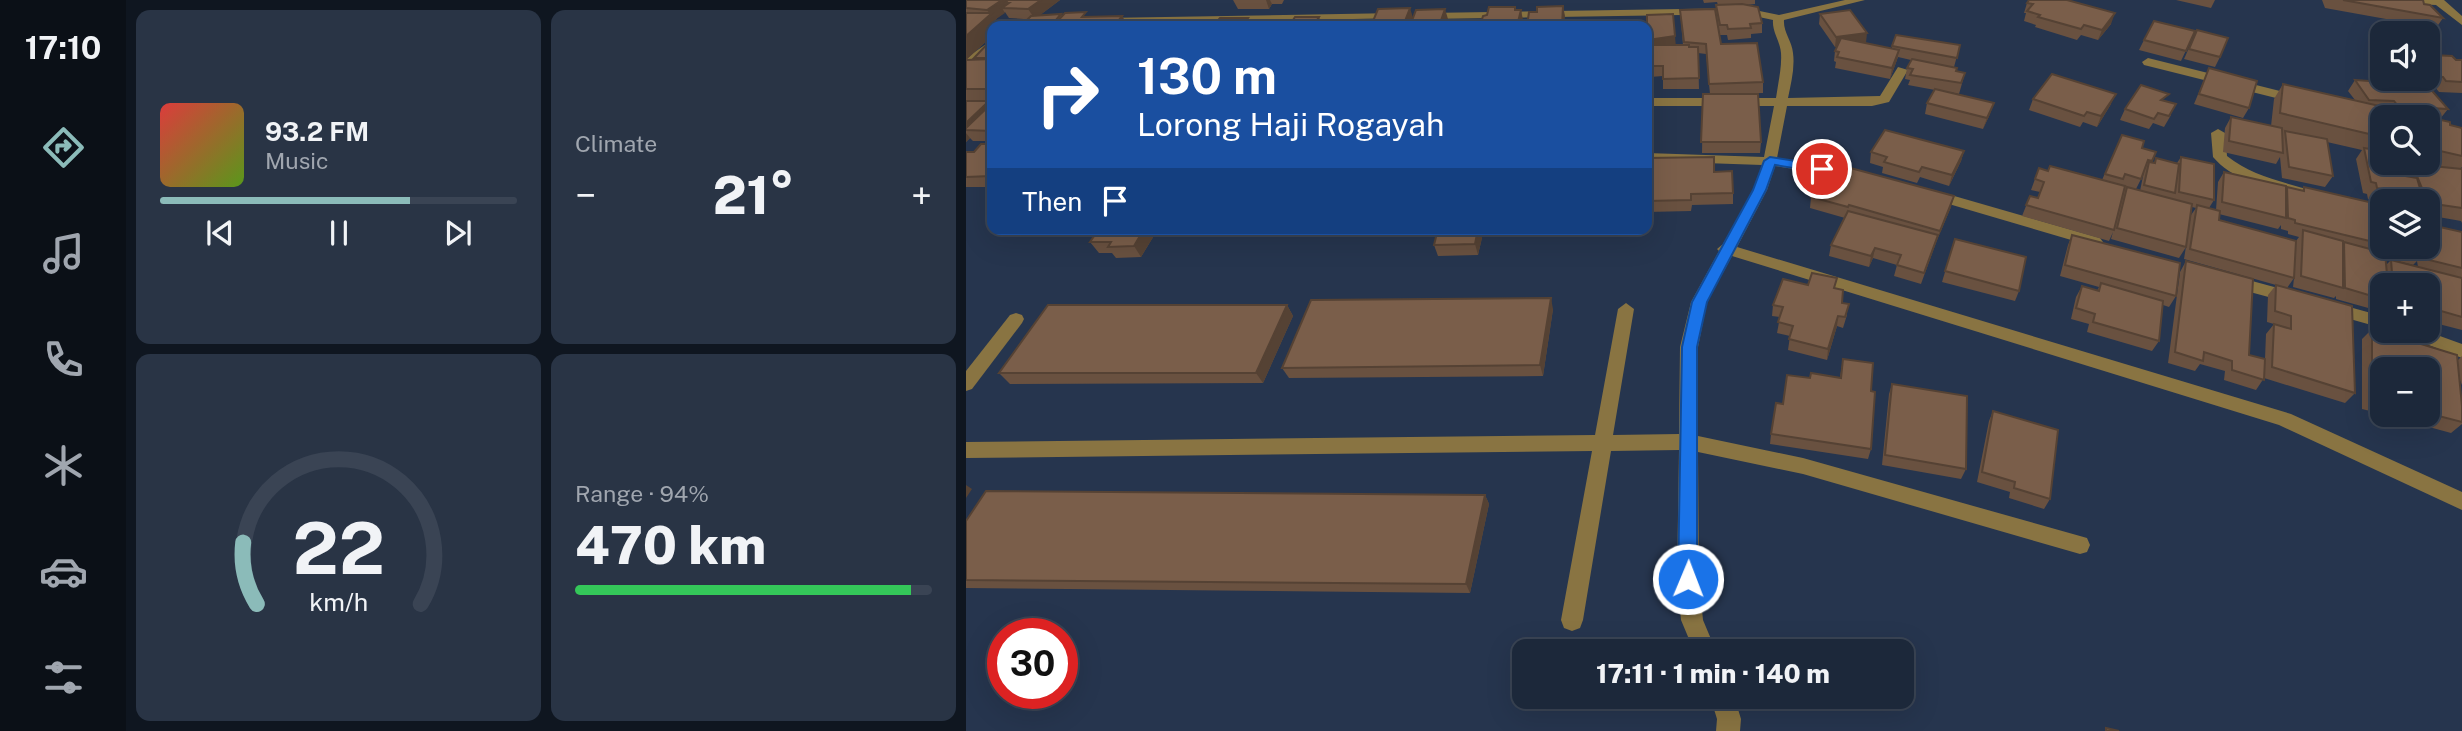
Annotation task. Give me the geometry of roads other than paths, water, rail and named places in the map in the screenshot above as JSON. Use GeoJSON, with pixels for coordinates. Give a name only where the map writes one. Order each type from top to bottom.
{"type":"FeatureCollection","features":[{"type":"Feature","properties":{"kind":"street"},"geometry":{"type":"LineString","coordinates":[[1362,16],[1373,0]]}},
{"type":"Feature","properties":{"kind":"street"},"geometry":{"type":"LineString","coordinates":[[1089,21],[1745,11],[1779,18],[1818,3],[1860,0]]}},
{"type":"Feature","properties":{"kind":"street"},"geometry":{"type":"LineString","coordinates":[[2390,0],[2438,1],[2462,22]]}},
{"type":"Feature","properties":{"kind":"street"},"geometry":{"type":"LineString","coordinates":[[1700,639],[1692,620],[1688,579],[1689,347],[1699,302],[1725,249],[1760,190],[1770,161],[1787,71],[1787,50],[1778,27],[1779,18]]}},
{"type":"Feature","properties":{"kind":"street"},"geometry":{"type":"LineString","coordinates":[[966,25],[987,25]]}},
{"type":"Feature","properties":{"kind":"street"},"geometry":{"type":"LineString","coordinates":[[966,64],[987,48]]}},
{"type":"Feature","properties":{"kind":"street"},"geometry":{"type":"LineString","coordinates":[[2148,62],[2317,104]]}},
{"type":"Feature","properties":{"kind":"street"},"geometry":{"type":"LineString","coordinates":[[1652,102],[1872,102],[1885,99],[1902,70]]}},
{"type":"Feature","properties":{"kind":"street"},"geometry":{"type":"LineString","coordinates":[[2218,133],[2220,157],[2232,168],[2245,175],[2326,198]]}},
{"type":"Feature","properties":{"kind":"street"},"geometry":{"type":"LineString","coordinates":[[1652,157],[1770,161],[1860,175]]}},
{"type":"Feature","properties":{"kind":"street"},"geometry":{"type":"LineString","coordinates":[[1913,189],[2113,247]]}},
{"type":"Feature","properties":{"kind":"street"},"geometry":{"type":"LineString","coordinates":[[1725,249],[2284,419],[2462,500]]}},
{"type":"Feature","properties":{"kind":"street"},"geometry":{"type":"LineString","coordinates":[[2217,278],[2251,293],[2310,302],[2370,319]]}},
{"type":"Feature","properties":{"kind":"street"},"geometry":{"type":"LineString","coordinates":[[1572,620],[1626,309]]}},
{"type":"Feature","properties":{"kind":"street"},"geometry":{"type":"LineString","coordinates":[[966,384],[1016,319]]}},
{"type":"Feature","properties":{"kind":"street"},"geometry":{"type":"LineString","coordinates":[[2440,343],[2462,351]]}},
{"type":"Feature","properties":{"kind":"street"},"geometry":{"type":"LineString","coordinates":[[966,450],[1690,442],[1803,466],[2080,545]]}},
{"type":"Feature","properties":{"kind":"street"},"geometry":{"type":"LineString","coordinates":[[1726,709],[1729,719],[1728,731]]}}]}
